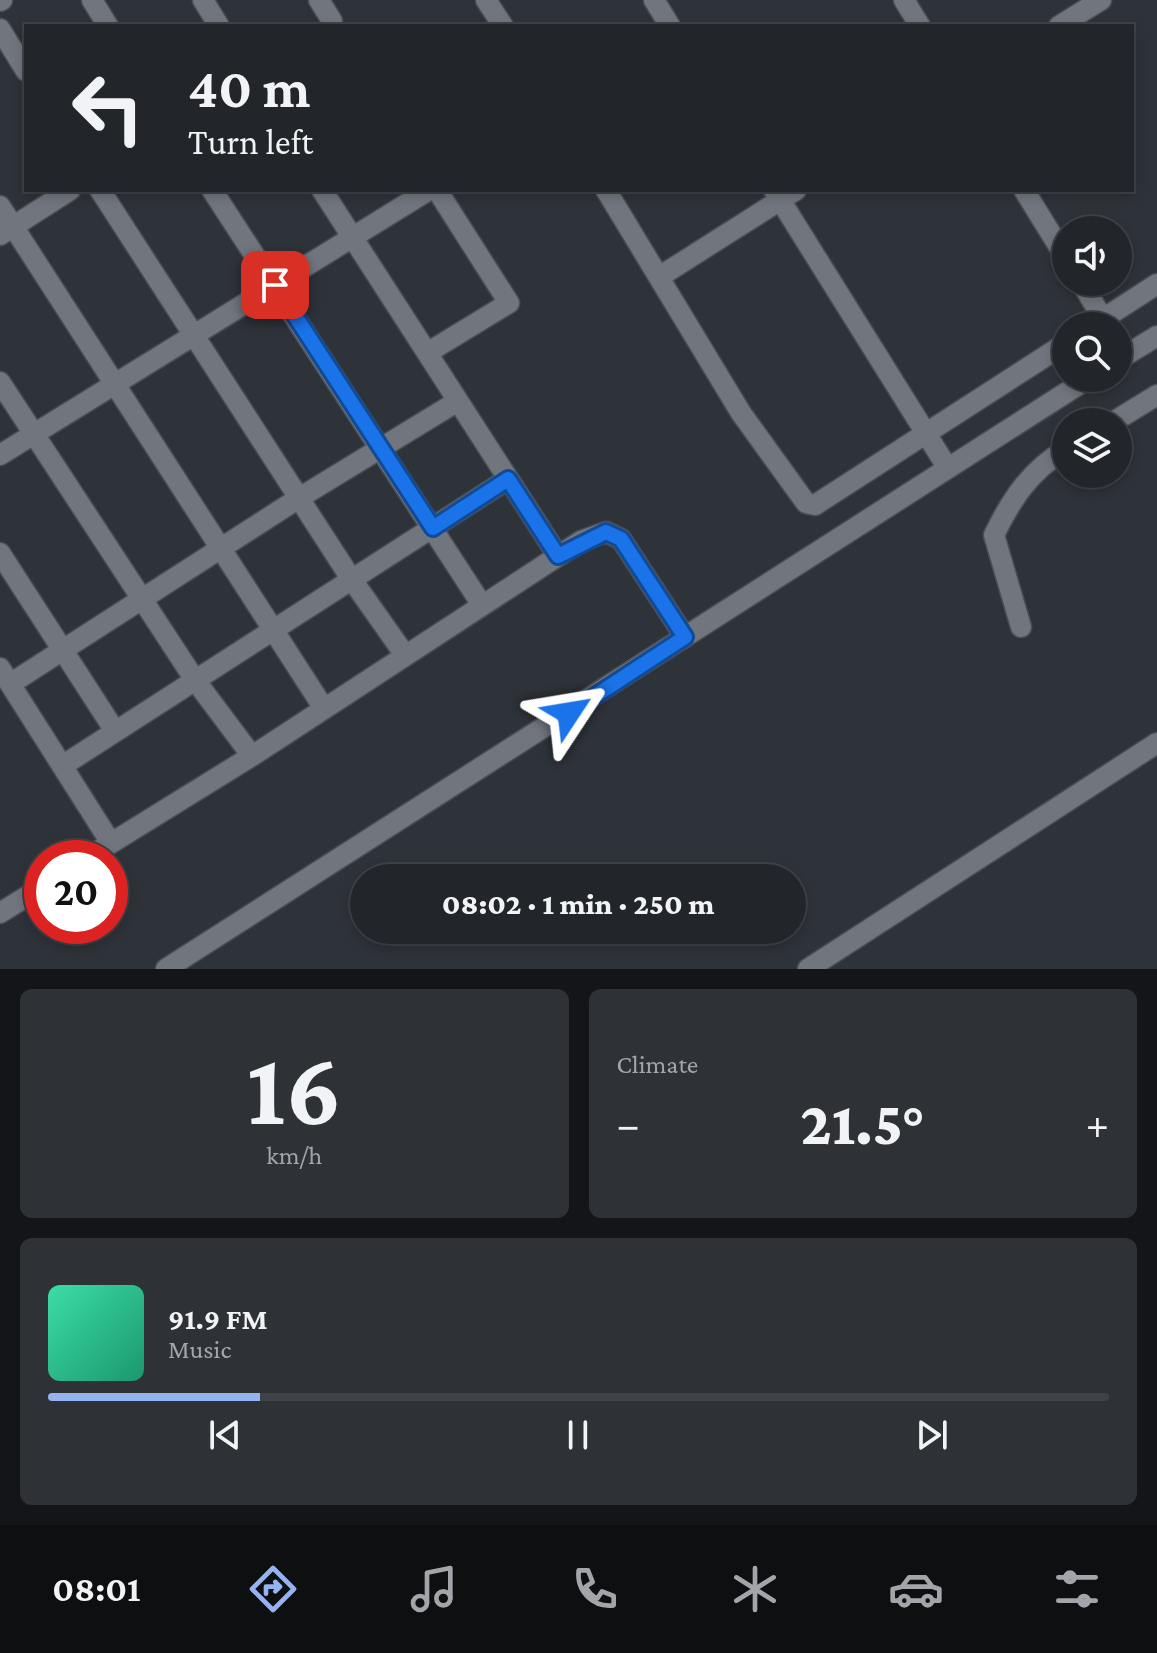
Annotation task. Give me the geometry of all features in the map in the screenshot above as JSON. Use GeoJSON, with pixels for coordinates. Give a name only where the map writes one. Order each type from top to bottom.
{"type":"FeatureCollection","features":[{"type":"Feature","properties":{"kind":"lane"},"geometry":{"type":"LineString","coordinates":[[92,0],[107,24]]}},
{"type":"Feature","properties":{"kind":"lane"},"geometry":{"type":"LineString","coordinates":[[203,0],[218,24]]}},
{"type":"Feature","properties":{"kind":"lane"},"geometry":{"type":"LineString","coordinates":[[319,0],[331,24]]}},
{"type":"Feature","properties":{"kind":"lane"},"geometry":{"type":"LineString","coordinates":[[486,0],[502,24]]}},
{"type":"Feature","properties":{"kind":"lane"},"geometry":{"type":"LineString","coordinates":[[654,0],[669,24]]}},
{"type":"Feature","properties":{"kind":"lane"},"geometry":{"type":"LineString","coordinates":[[904,0],[919,24]]}},
{"type":"Feature","properties":{"kind":"lane"},"geometry":{"type":"LineString","coordinates":[[1062,24],[1101,0]]}},
{"type":"Feature","properties":{"kind":"lane"},"geometry":{"type":"LineString","coordinates":[[0,29],[24,68]]}},
{"type":"Feature","properties":{"kind":"lane"},"geometry":{"type":"LineString","coordinates":[[6,230],[67,192]]}},
{"type":"Feature","properties":{"kind":"lane"},"geometry":{"type":"LineString","coordinates":[[101,192],[350,577],[405,655]]}},
{"type":"Feature","properties":{"kind":"lane"},"geometry":{"type":"LineString","coordinates":[[213,192],[482,605]]}},
{"type":"Feature","properties":{"kind":"lane"},"geometry":{"type":"LineString","coordinates":[[323,192],[558,556]]}},
{"type":"Feature","properties":{"kind":"lane"},"geometry":{"type":"LineString","coordinates":[[0,455],[426,192]]}},
{"type":"Feature","properties":{"kind":"lane"},"geometry":{"type":"LineString","coordinates":[[427,353],[509,303],[438,192]]}},
{"type":"Feature","properties":{"kind":"lane"},"geometry":{"type":"LineString","coordinates":[[607,192],[741,413],[806,503],[815,505],[1052,352]]}},
{"type":"Feature","properties":{"kind":"lane"},"geometry":{"type":"LineString","coordinates":[[1025,192],[1052,235]]}},
{"type":"Feature","properties":{"kind":"lane"},"geometry":{"type":"LineString","coordinates":[[659,277],[783,193],[947,467]]}},
{"type":"Feature","properties":{"kind":"lane"},"geometry":{"type":"LineString","coordinates":[[0,206],[6,230],[114,385],[323,707]]}},
{"type":"Feature","properties":{"kind":"lane"},"geometry":{"type":"LineString","coordinates":[[1118,312],[1157,284]]}},
{"type":"Feature","properties":{"kind":"lane"},"geometry":{"type":"LineString","coordinates":[[1132,348],[1157,336]]}},
{"type":"Feature","properties":{"kind":"lane"},"geometry":{"type":"LineString","coordinates":[[0,382],[195,680],[252,756]]}},
{"type":"Feature","properties":{"kind":"lane"},"geometry":{"type":"LineString","coordinates":[[166,969],[1067,392]]}},
{"type":"Feature","properties":{"kind":"lane"},"geometry":{"type":"LineString","coordinates":[[1132,410],[1157,395]]}},
{"type":"Feature","properties":{"kind":"lane"},"geometry":{"type":"LineString","coordinates":[[109,840],[5,676],[63,651],[299,498],[458,401]]}},
{"type":"Feature","properties":{"kind":"lane"},"geometry":{"type":"LineString","coordinates":[[1021,627],[994,535],[1015,492],[1052,457]]}},
{"type":"Feature","properties":{"kind":"lane"},"geometry":{"type":"LineString","coordinates":[[62,766],[350,577],[508,479]]}},
{"type":"Feature","properties":{"kind":"lane"},"geometry":{"type":"LineString","coordinates":[[116,840],[252,756],[558,556],[606,532],[621,539],[685,637]]}},
{"type":"Feature","properties":{"kind":"lane"},"geometry":{"type":"LineString","coordinates":[[0,553],[115,731]]}},
{"type":"Feature","properties":{"kind":"lane"},"geometry":{"type":"LineString","coordinates":[[808,969],[1157,743]]}},
{"type":"Feature","properties":{"kind":"lane"},"geometry":{"type":"LineString","coordinates":[[0,913],[24,898]]}},
{"type":"Feature","properties":{"kind":"route"},"geometry":{"type":"LineString","coordinates":[[275,285],[433,528],[508,479],[558,556],[581,541],[606,532],[621,539],[685,637],[569,713]]}}]}
